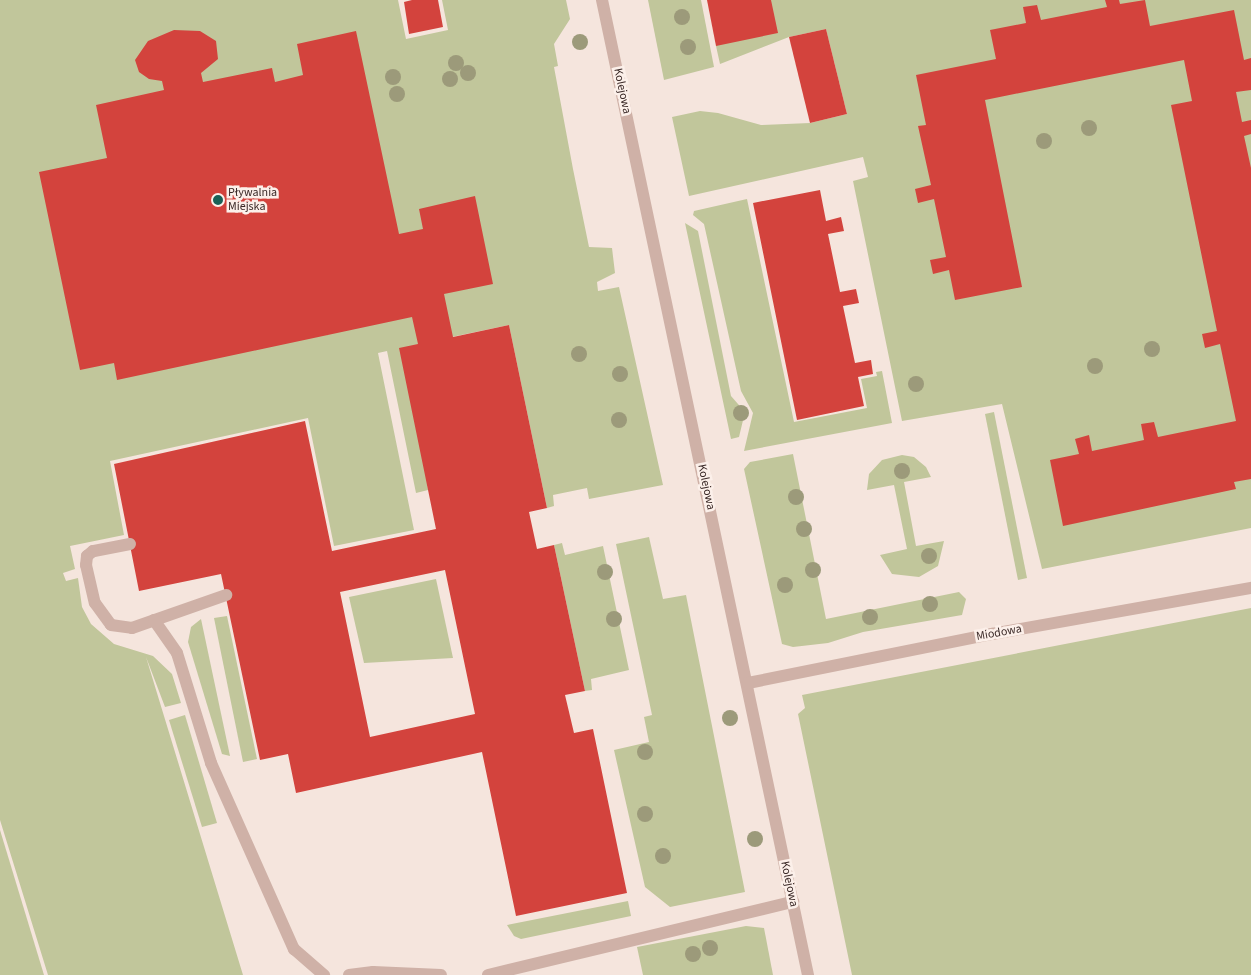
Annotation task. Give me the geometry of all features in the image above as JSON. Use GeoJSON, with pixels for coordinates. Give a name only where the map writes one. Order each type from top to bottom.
{"type":"FeatureCollection","features":[{"type":"Feature","properties":{"kind":"street","name":"Kolejowa"},"geometry":{"type":"LineString","coordinates":[[602,0],[748,683],[808,975]]}},
{"type":"Feature","properties":{"kind":"street"},"geometry":{"type":"LineString","coordinates":[[130,544],[93,551],[87,556],[86,565],[95,603],[111,625],[132,628],[226,595]]}},
{"type":"Feature","properties":{"kind":"street","name":"Miodowa"},"geometry":{"type":"LineString","coordinates":[[748,683],[992,634],[1251,588]]}},
{"type":"Feature","properties":{"kind":"street"},"geometry":{"type":"LineString","coordinates":[[154,620],[177,653],[211,763],[294,948],[324,975]]}},
{"type":"Feature","properties":{"kind":"street"},"geometry":{"type":"LineString","coordinates":[[488,975],[793,902]]}},
{"type":"Feature","properties":{"kind":"street"},"geometry":{"type":"LineString","coordinates":[[349,975],[373,972],[441,975]]}},
{"type":"Feature","properties":{"kind":"green space"},"geometry":{"type":"Polygon","coordinates":[[[0,0],[398,0],[406,39],[448,30],[442,0],[566,0],[570,19],[554,44],[558,66],[554,67],[573,169],[589,247],[612,248],[615,273],[597,282],[598,291],[619,287],[663,485],[589,499],[587,488],[553,495],[554,506],[547,508],[509,325],[418,344],[428,490],[416,493],[387,351],[378,353],[414,530],[334,546],[308,418],[110,461],[124,535],[70,546],[75,569],[63,573],[66,581],[78,578],[82,607],[91,624],[114,644],[153,656],[172,674],[181,703],[165,707],[146,657],[243,975],[48,975],[0,820],[0,0]]]}},
{"type":"Feature","properties":{"kind":"green space"},"geometry":{"type":"Polygon","coordinates":[[[648,0],[701,0],[714,67],[664,80],[648,0]]]}},
{"type":"Feature","properties":{"kind":"green space"},"geometry":{"type":"Polygon","coordinates":[[[771,0],[1251,0],[1251,528],[1042,569],[1002,404],[902,421],[853,181],[868,177],[863,157],[689,196],[672,117],[700,111],[718,113],[761,125],[810,123],[847,114],[826,29],[789,37],[720,64],[716,46],[771,0]]]}},
{"type":"Feature","properties":{"kind":"green space"},"geometry":{"type":"Polygon","coordinates":[[[747,199],[794,422],[867,408],[861,379],[877,376],[876,372],[882,371],[892,423],[744,451],[753,413],[741,391],[704,224],[693,215],[694,211],[747,199]]]}},
{"type":"Feature","properties":{"kind":"green space"},"geometry":{"type":"Polygon","coordinates":[[[685,223],[698,231],[731,396],[745,412],[739,437],[731,439],[685,223]]]}},
{"type":"Feature","properties":{"kind":"green space"},"geometry":{"type":"Polygon","coordinates":[[[994,412],[1027,578],[1018,580],[985,414],[994,412]]]}},
{"type":"Feature","properties":{"kind":"green space"},"geometry":{"type":"Polygon","coordinates":[[[793,454],[826,619],[959,592],[966,599],[962,615],[863,632],[828,643],[793,647],[782,644],[744,469],[750,462],[793,454]]]}},
{"type":"Feature","properties":{"kind":"green space"},"geometry":{"type":"Polygon","coordinates":[[[902,455],[914,457],[926,467],[931,477],[904,482],[916,546],[944,541],[938,566],[919,577],[892,574],[880,555],[907,549],[894,485],[867,490],[869,474],[882,460],[902,455]]]}},
{"type":"Feature","properties":{"kind":"green space"},"geometry":{"type":"Polygon","coordinates":[[[649,537],[663,599],[686,595],[745,892],[670,907],[645,887],[614,750],[649,742],[644,717],[652,715],[616,544],[649,537]]]}},
{"type":"Feature","properties":{"kind":"green space"},"geometry":{"type":"Polygon","coordinates":[[[562,543],[565,555],[603,546],[629,670],[591,679],[592,690],[585,691],[554,545],[562,543]]]}},
{"type":"Feature","properties":{"kind":"green space"},"geometry":{"type":"Polygon","coordinates":[[[436,579],[453,658],[364,663],[349,597],[436,579]]]}},
{"type":"Feature","properties":{"kind":"green space"},"geometry":{"type":"Polygon","coordinates":[[[1251,608],[1251,975],[852,975],[798,714],[805,708],[802,695],[1251,608]]]}},
{"type":"Feature","properties":{"kind":"green space"},"geometry":{"type":"Polygon","coordinates":[[[227,616],[257,759],[243,762],[214,618],[227,616]]]}},
{"type":"Feature","properties":{"kind":"green space"},"geometry":{"type":"Polygon","coordinates":[[[201,619],[230,756],[222,754],[188,642],[191,627],[201,619]]]}},
{"type":"Feature","properties":{"kind":"green space"},"geometry":{"type":"Polygon","coordinates":[[[185,715],[217,823],[202,827],[169,720],[185,715]]]}},
{"type":"Feature","properties":{"kind":"green space"},"geometry":{"type":"Polygon","coordinates":[[[0,830],[44,975],[0,975],[0,830]]]}},
{"type":"Feature","properties":{"kind":"green space"},"geometry":{"type":"Polygon","coordinates":[[[628,901],[631,916],[521,939],[514,936],[507,925],[628,901]]]}},
{"type":"Feature","properties":{"kind":"green space"},"geometry":{"type":"Polygon","coordinates":[[[746,926],[764,928],[773,975],[643,975],[637,947],[746,926]]]}},
{"type":"Feature","properties":{"kind":"building"},"geometry":{"type":"Polygon","coordinates":[[[412,0],[438,0],[443,27],[409,34],[404,2],[412,0]]]}},
{"type":"Feature","properties":{"kind":"building"},"geometry":{"type":"Polygon","coordinates":[[[707,0],[771,0],[778,33],[716,46],[707,0]]]}},
{"type":"Feature","properties":{"kind":"building"},"geometry":{"type":"Polygon","coordinates":[[[1105,0],[1119,0],[1120,4],[1145,0],[1150,26],[1234,10],[1244,60],[1251,58],[1251,90],[1236,92],[1242,122],[1251,120],[1251,134],[1244,136],[1251,168],[1251,479],[1234,482],[1236,489],[1063,526],[1050,460],[1079,454],[1075,439],[1089,435],[1092,451],[1144,440],[1141,424],[1154,422],[1158,437],[1236,421],[1220,344],[1205,348],[1202,334],[1217,331],[1171,105],[1192,101],[1184,60],[985,100],[1022,287],[955,300],[949,270],[933,274],[930,260],[946,257],[934,199],[918,203],[915,189],[931,185],[918,126],[926,125],[916,75],[996,59],[990,30],[1026,23],[1023,7],[1037,5],[1041,20],[1107,7],[1105,0]]]}},
{"type":"Feature","properties":{"kind":"building"},"geometry":{"type":"Polygon","coordinates":[[[826,29],[847,114],[810,123],[789,37],[826,29]]]}},
{"type":"Feature","properties":{"kind":"building"},"geometry":{"type":"Polygon","coordinates":[[[174,30],[200,31],[216,41],[218,59],[201,73],[203,82],[272,68],[275,82],[303,75],[297,44],[356,31],[399,234],[423,229],[419,209],[475,196],[493,284],[444,294],[453,337],[509,325],[547,508],[529,512],[537,549],[554,545],[585,691],[565,695],[574,733],[593,729],[627,893],[516,916],[482,752],[296,793],[288,754],[260,760],[221,574],[139,591],[114,464],[305,421],[332,551],[436,529],[399,348],[418,344],[412,317],[117,380],[114,363],[80,370],[39,172],[107,158],[96,105],[164,90],[162,81],[149,79],[139,72],[135,60],[148,41],[174,30]],[[445,570],[340,592],[370,737],[475,714],[445,570]]]}},
{"type":"Feature","properties":{"kind":"building"},"geometry":{"type":"Polygon","coordinates":[[[820,190],[826,221],[841,217],[844,231],[828,234],[840,292],[856,289],[859,303],[843,306],[855,363],[871,360],[873,374],[858,377],[864,406],[797,420],[753,203],[820,190]]]}},
{"type":"Feature","properties":{"kind":"place","name":"Pływalnia Miejska"},"geometry":{"type":"Point","coordinates":[218,200]}}]}
